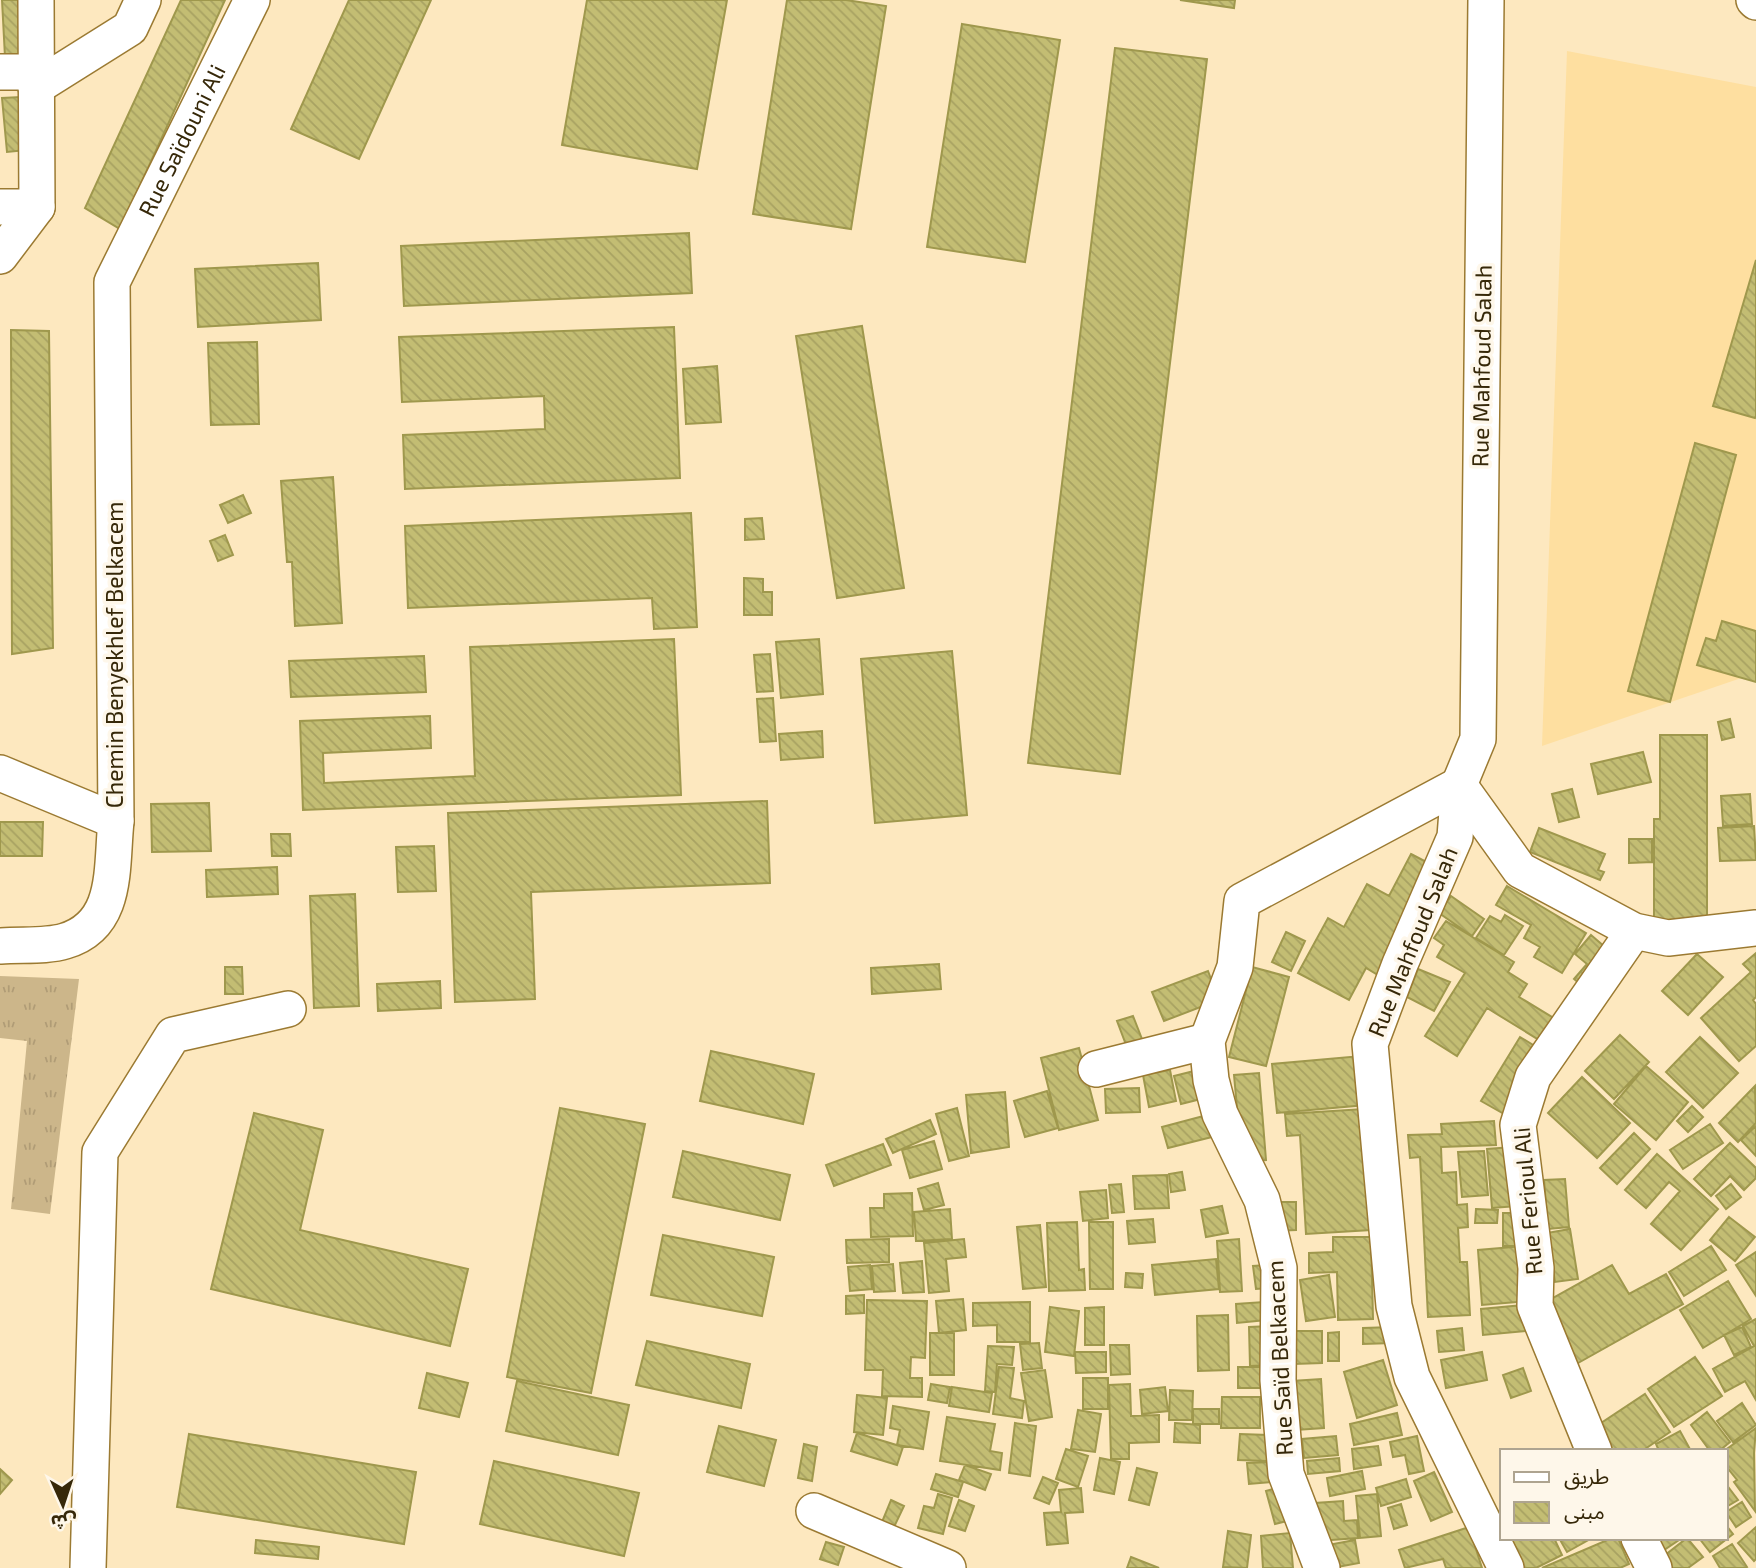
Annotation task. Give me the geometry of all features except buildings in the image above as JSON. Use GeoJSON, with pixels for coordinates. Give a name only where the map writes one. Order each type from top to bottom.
{"type":"FeatureCollection","features":[{"type":"Feature","properties":{"kind":"street"},"geometry":{"type":"LineString","coordinates":[[0,256],[37,206],[36,0]]}},
{"type":"Feature","properties":{"kind":"street"},"geometry":{"type":"LineString","coordinates":[[0,72],[36,80],[130,28],[143,0]]}},
{"type":"Feature","properties":{"kind":"street","name":"Rue Saïdouni Ali"},"geometry":{"type":"LineString","coordinates":[[112,282],[252,0]]}},
{"type":"Feature","properties":{"kind":"street","name":"Rue Mahfoud Salah"},"geometry":{"type":"LineString","coordinates":[[1486,0],[1478,738],[1459,785],[1455,837],[1400,964],[1370,1044],[1394,1306],[1412,1377],[1506,1568]]}},
{"type":"Feature","properties":{"kind":"street"},"geometry":{"type":"LineString","coordinates":[[0,207],[37,206]]}},
{"type":"Feature","properties":{"kind":"street","name":"Chemin Benyekhlef Belkacem"},"geometry":{"type":"LineString","coordinates":[[0,946],[63,942],[83,934],[101,919],[108,898],[116,821],[112,282]]}},
{"type":"Feature","properties":{"kind":"street"},"geometry":{"type":"LineString","coordinates":[[0,773],[116,821]]}},
{"type":"Feature","properties":{"kind":"street"},"geometry":{"type":"LineString","coordinates":[[1459,785],[1520,870],[1634,931],[1668,938],[1756,928]]}},
{"type":"Feature","properties":{"kind":"street","name":"Rue Saïd Belkacem"},"geometry":{"type":"LineString","coordinates":[[1322,1568],[1286,1474],[1278,1380],[1279,1268],[1262,1200],[1220,1114],[1211,1080],[1207,1041],[1236,967],[1242,901],[1459,785]]}},
{"type":"Feature","properties":{"kind":"street","name":"Rue Ferioul Ali"},"geometry":{"type":"LineString","coordinates":[[1593,1449],[1535,1306],[1536,1268],[1518,1125],[1533,1077],[1634,931]]}},
{"type":"Feature","properties":{"kind":"street"},"geometry":{"type":"LineString","coordinates":[[88,1568],[100,1152],[173,1035],[288,1009]]}},
{"type":"Feature","properties":{"kind":"street"},"geometry":{"type":"LineString","coordinates":[[1096,1069],[1207,1041]]}},
{"type":"Feature","properties":{"kind":"street"},"geometry":{"type":"LineString","coordinates":[[814,1511],[948,1568]]}},
{"type":"Feature","properties":{"kind":"street"},"geometry":{"type":"LineString","coordinates":[[1640,1540],[1654,1568]]}},
{"type":"Feature","properties":{"kind":"shaded area"},"geometry":{"type":"Polygon","coordinates":[[[1567,51],[1756,87],[1756,673],[1542,746],[1567,51]]]}},
{"type":"Feature","properties":{"kind":"green space"},"geometry":{"type":"Polygon","coordinates":[[[0,976],[79,979],[50,1214],[11,1209],[27,1041],[0,1038],[0,976]]]}}]}
